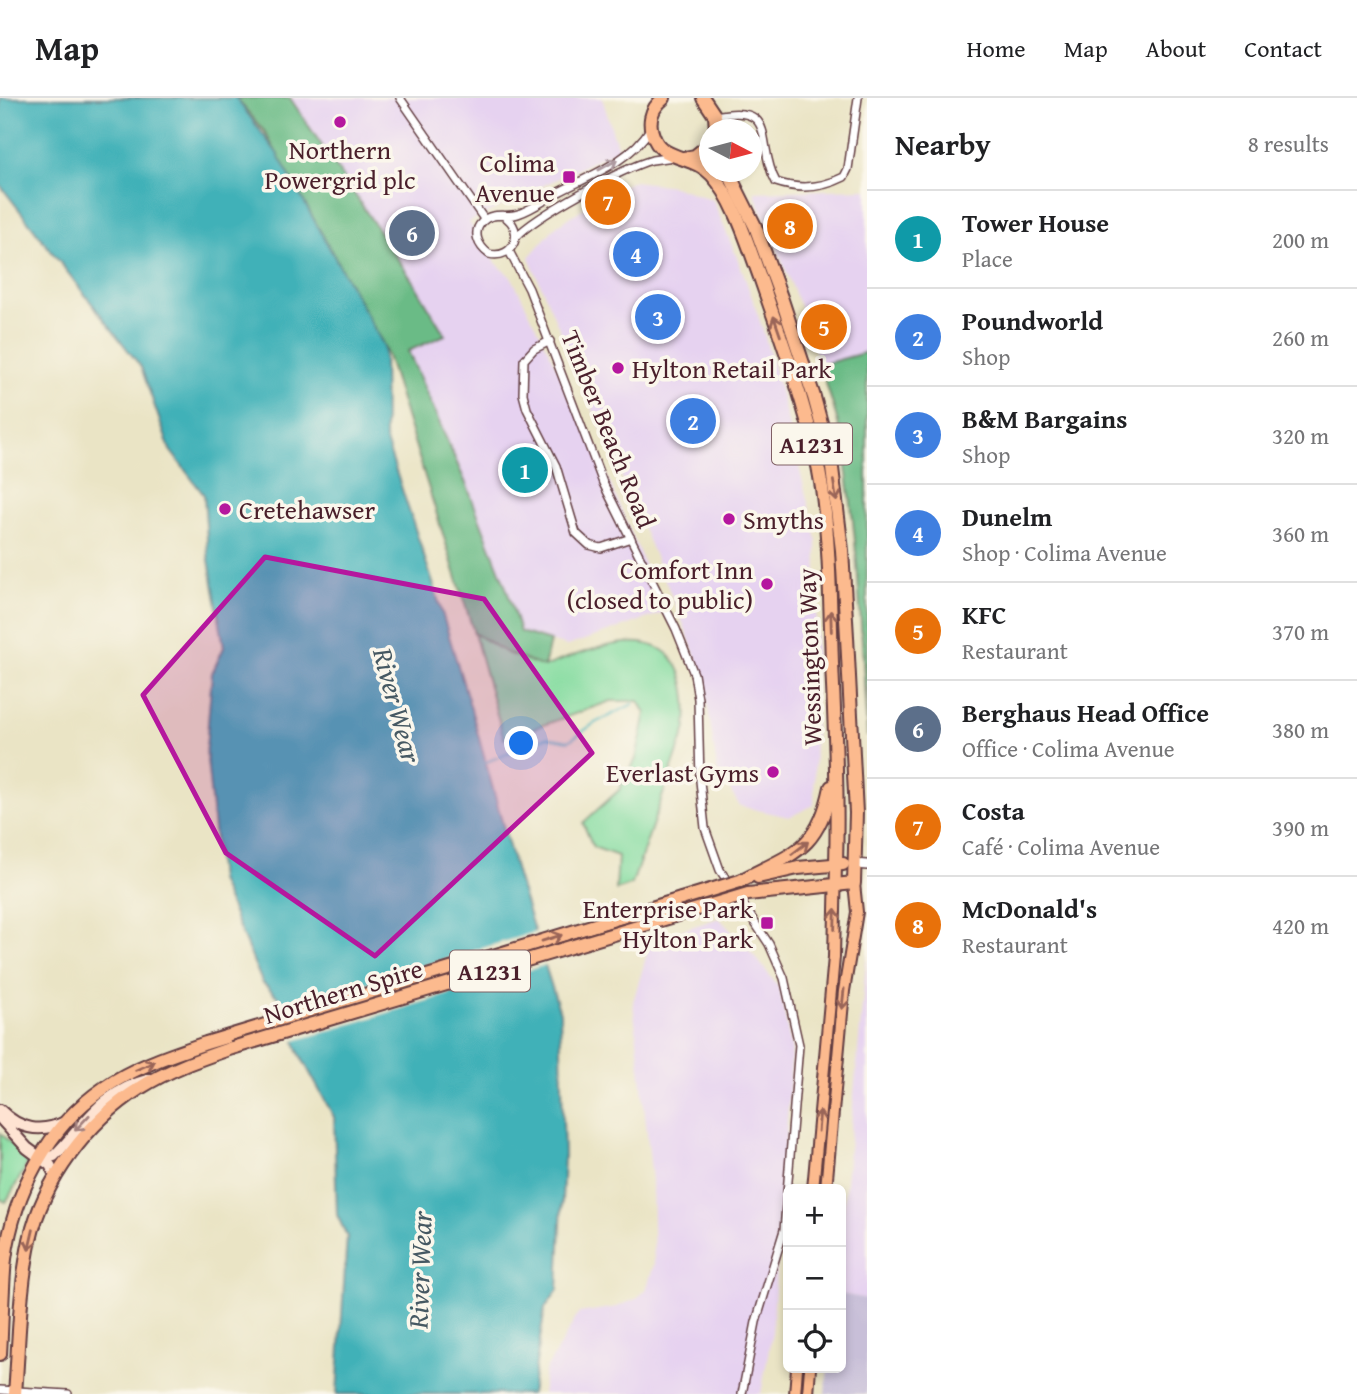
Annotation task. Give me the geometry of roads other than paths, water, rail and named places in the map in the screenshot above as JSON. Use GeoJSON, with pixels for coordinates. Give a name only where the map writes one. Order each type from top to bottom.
{"type":"FeatureCollection","features":[{"type":"Feature","properties":{"kind":"highway"},"geometry":{"type":"LineString","coordinates":[[646,98],[652,113],[650,129]]}},
{"type":"Feature","properties":{"kind":"highway"},"geometry":{"type":"LineString","coordinates":[[652,113],[664,98]]}},
{"type":"Feature","properties":{"kind":"highway"},"geometry":{"type":"LineString","coordinates":[[703,98],[715,119]]}},
{"type":"Feature","properties":{"kind":"highway","name":"Wessington Way"},"geometry":{"type":"LineString","coordinates":[[650,129],[656,144],[666,153],[699,164],[722,189],[739,224],[778,328],[806,418],[821,486],[828,544],[836,762],[836,864]]}},
{"type":"Feature","properties":{"kind":"highway"},"geometry":{"type":"LineString","coordinates":[[679,157],[695,156],[699,153]]}},
{"type":"Feature","properties":{"kind":"highway","name":"Wessington Way"},"geometry":{"type":"LineString","coordinates":[[733,182],[755,226],[782,300],[814,397],[831,460],[842,550],[861,883]]}},
{"type":"Feature","properties":{"kind":"highway"},"geometry":{"type":"LineString","coordinates":[[740,881],[798,851],[811,839],[826,812],[836,762]]}},
{"type":"Feature","properties":{"kind":"highway"},"geometry":{"type":"LineString","coordinates":[[836,864],[861,865]]}},
{"type":"Feature","properties":{"kind":"highway","name":"A1231"},"geometry":{"type":"LineString","coordinates":[[740,881],[798,868],[836,864]]}},
{"type":"Feature","properties":{"kind":"highway","name":"Northern Spire"},"geometry":{"type":"LineString","coordinates":[[230,1042],[740,881]]}},
{"type":"Feature","properties":{"kind":"highway","name":"A1231"},"geometry":{"type":"LineString","coordinates":[[835,884],[861,883]]}},
{"type":"Feature","properties":{"kind":"highway","name":"Northern Spire"},"geometry":{"type":"LineString","coordinates":[[230,1042],[748,894],[835,884]]}},
{"type":"Feature","properties":{"kind":"highway","name":"A1231"},"geometry":{"type":"LineString","coordinates":[[15,1392],[22,1295],[30,1240],[41,1206],[56,1177],[74,1150],[112,1109],[159,1076],[230,1042]]}},
{"type":"Feature","properties":{"kind":"highway","name":"A1231"},"geometry":{"type":"LineString","coordinates":[[0,1354],[5,1259],[9,1236],[22,1196],[39,1158],[70,1119],[103,1088],[124,1075],[165,1058],[230,1042]]}},
{"type":"Feature","properties":{"kind":"main road","name":"Wessington Way"},"geometry":{"type":"LineString","coordinates":[[813,1184],[834,957],[836,864]]}},
{"type":"Feature","properties":{"kind":"main road","name":"Wessington Way"},"geometry":{"type":"LineString","coordinates":[[826,1184],[844,991],[861,883]]}},
{"type":"Feature","properties":{"kind":"main road"},"geometry":{"type":"LineString","coordinates":[[39,1158],[54,1156],[83,1122],[116,1094],[132,1084],[159,1076]]}},
{"type":"Feature","properties":{"kind":"main road"},"geometry":{"type":"LineString","coordinates":[[0,1110],[18,1125],[28,1128],[53,1126],[70,1119]]}},
{"type":"Feature","properties":{"kind":"main road"},"geometry":{"type":"LineString","coordinates":[[0,1118],[13,1134],[50,1165],[56,1177]]}},
{"type":"Feature","properties":{"kind":"main road"},"geometry":{"type":"LineString","coordinates":[[795,1394],[797,1373]]}},
{"type":"Feature","properties":{"kind":"main road"},"geometry":{"type":"LineString","coordinates":[[808,1394],[810,1373]]}},
{"type":"Feature","properties":{"kind":"street"},"geometry":{"type":"LineString","coordinates":[[400,98],[484,219]]}},
{"type":"Feature","properties":{"kind":"street"},"geometry":{"type":"LineString","coordinates":[[715,116],[735,112],[747,113],[758,120],[769,170],[776,182],[787,186],[819,187],[844,177],[848,169],[858,98]]}},
{"type":"Feature","properties":{"kind":"street"},"geometry":{"type":"LineString","coordinates":[[650,129],[638,145],[618,160],[518,214],[493,215],[484,219],[476,233],[483,250],[494,255],[509,251],[516,237],[531,223],[624,172],[650,161],[679,157]]}},
{"type":"Feature","properties":{"kind":"street"},"geometry":{"type":"LineString","coordinates":[[504,216],[514,225],[516,237]]}},
{"type":"Feature","properties":{"kind":"street","name":"Timber Beach Road"},"geometry":{"type":"LineString","coordinates":[[509,251],[529,289],[603,483],[676,629],[694,674],[698,699],[700,781],[705,828],[720,870],[769,944],[784,978],[799,1045],[784,1230],[756,1322],[742,1394]]}},
{"type":"Feature","properties":{"kind":"street"},"geometry":{"type":"LineString","coordinates":[[550,341],[534,349],[524,360],[523,394],[527,409],[556,466],[576,534],[589,545],[601,548],[631,538]]}},
{"type":"Feature","properties":{"kind":"street"},"geometry":{"type":"LineString","coordinates":[[0,1390],[68,1394]]}},
{"type":"Feature","properties":{"kind":"water","name":"River Wear"},"geometry":{"type":"Polygon","coordinates":[[[0,98],[236,98],[277,153],[384,346],[385,438],[434,586],[517,876],[560,1013],[564,1156],[558,1290],[545,1308],[531,1394],[337,1394],[347,1236],[337,1215],[334,1117],[298,1051],[283,1002],[262,982],[219,880],[206,749],[212,673],[224,647],[208,554],[204,495],[170,450],[141,367],[0,185],[0,98]]]}},
{"type":"Feature","properties":{"kind":"waterway"},"geometry":{"type":"LineString","coordinates":[[484,763],[547,737],[569,741],[595,723],[633,704]]}},
{"type":"Feature","properties":{"kind":"place","name":"Northern Powergrid plc"},"geometry":{"type":"Point","coordinates":[340,122]}},
{"type":"Feature","properties":{"kind":"place","name":"Colima Avenue"},"geometry":{"type":"Point","coordinates":[569,177]}},
{"type":"Feature","properties":{"kind":"place","name":"Costa"},"geometry":{"type":"Point","coordinates":[608,202]}},
{"type":"Feature","properties":{"kind":"place","name":"McDonald's"},"geometry":{"type":"Point","coordinates":[790,226]}},
{"type":"Feature","properties":{"kind":"place","name":"Berghaus Head Office"},"geometry":{"type":"Point","coordinates":[412,233]}},
{"type":"Feature","properties":{"kind":"place","name":"Dunelm"},"geometry":{"type":"Point","coordinates":[636,254]}},
{"type":"Feature","properties":{"kind":"place","name":"B&M Bargains"},"geometry":{"type":"Point","coordinates":[658,317]}},
{"type":"Feature","properties":{"kind":"place","name":"KFC"},"geometry":{"type":"Point","coordinates":[824,327]}},
{"type":"Feature","properties":{"kind":"place","name":"Hylton Retail Park"},"geometry":{"type":"Point","coordinates":[618,368]}},
{"type":"Feature","properties":{"kind":"place","name":"Poundworld"},"geometry":{"type":"Point","coordinates":[693,421]}},
{"type":"Feature","properties":{"kind":"place","name":"Tower House"},"geometry":{"type":"Point","coordinates":[525,470]}},
{"type":"Feature","properties":{"kind":"place","name":"Cretehawser"},"geometry":{"type":"Point","coordinates":[225,509]}},
{"type":"Feature","properties":{"kind":"place","name":"Smyths"},"geometry":{"type":"Point","coordinates":[729,519]}},
{"type":"Feature","properties":{"kind":"place","name":"Comfort Inn (closed to public)"},"geometry":{"type":"Point","coordinates":[767,584]}},
{"type":"Feature","properties":{"kind":"place","name":"Everlast Gyms"},"geometry":{"type":"Point","coordinates":[773,772]}},
{"type":"Feature","properties":{"kind":"place","name":"Enterprise Park Hylton Park"},"geometry":{"type":"Point","coordinates":[767,923]}}]}
